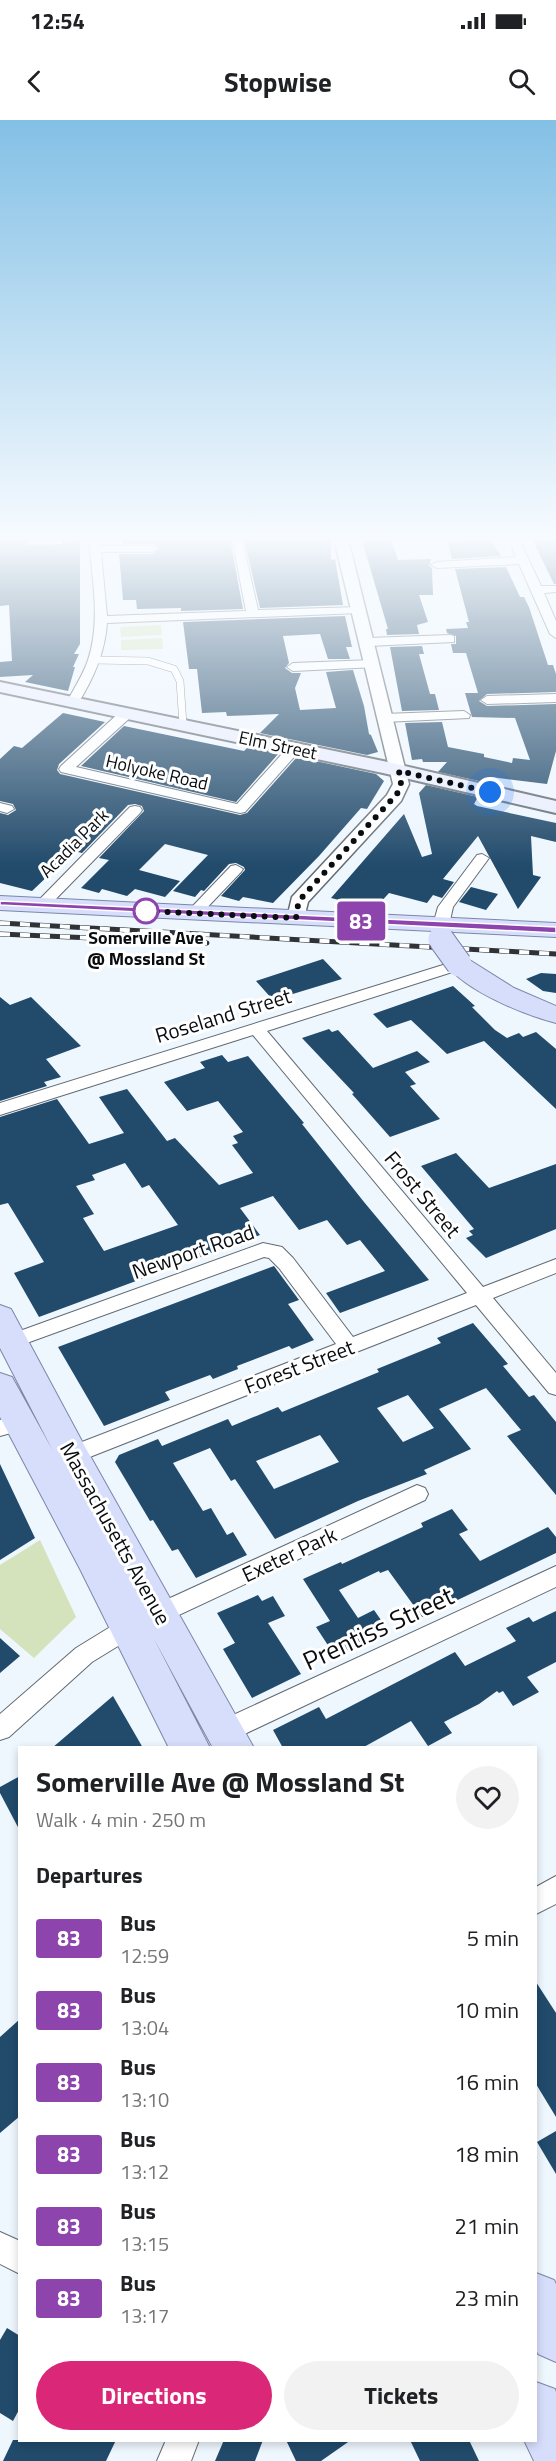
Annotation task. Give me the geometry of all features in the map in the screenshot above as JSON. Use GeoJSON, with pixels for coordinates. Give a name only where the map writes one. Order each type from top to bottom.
{"type":"FeatureCollection","features":[{"type":"Feature","properties":{"kind":"main road","name":"Elm Street"},"geometry":{"type":"LineString","coordinates":[[0,687],[295,748],[556,807]]}},
{"type":"Feature","properties":{"kind":"main road"},"geometry":{"type":"LineString","coordinates":[[0,903],[296,918],[441,932],[556,930]]}},
{"type":"Feature","properties":{"kind":"main road"},"geometry":{"type":"LineString","coordinates":[[441,932],[459,965],[471,974],[556,1015]]}},
{"type":"Feature","properties":{"kind":"main road","name":"Massachusetts Avenue"},"geometry":{"type":"LineString","coordinates":[[7,1329],[57,1461],[144,1619],[230,1739]]}},
{"type":"Feature","properties":{"kind":"main road","name":"Massachusetts Avenue"},"geometry":{"type":"LineString","coordinates":[[0,1386],[10,1425],[57,1461]]}},
{"type":"Feature","properties":{"kind":"main road","name":"Massachusetts Avenue"},"geometry":{"type":"LineString","coordinates":[[144,1619],[189,1746]]}},
{"type":"Feature","properties":{"kind":"main road"},"geometry":{"type":"LineString","coordinates":[[537,2300],[556,2336]]}},
{"type":"Feature","properties":{"kind":"main road"},"geometry":{"type":"LineString","coordinates":[[537,2411],[556,2448]]}},
{"type":"Feature","properties":{"kind":"street"},"geometry":{"type":"LineString","coordinates":[[73,702],[98,648]]}},
{"type":"Feature","properties":{"kind":"street"},"geometry":{"type":"LineString","coordinates":[[296,918],[298,905],[303,896],[397,794],[401,784],[369,648]]}},
{"type":"Feature","properties":{"kind":"street"},"geometry":{"type":"LineString","coordinates":[[293,667],[373,664]]}},
{"type":"Feature","properties":{"kind":"street"},"geometry":{"type":"LineString","coordinates":[[487,700],[556,698]]}},
{"type":"Feature","properties":{"kind":"street","name":"Holyoke Road"},"geometry":{"type":"LineString","coordinates":[[127,713],[66,769],[240,809],[295,748]]}},
{"type":"Feature","properties":{"kind":"street"},"geometry":{"type":"LineString","coordinates":[[384,718],[464,715]]}},
{"type":"Feature","properties":{"kind":"street","name":"Acadia Park"},"geometry":{"type":"LineString","coordinates":[[41,906],[135,810]]}},
{"type":"Feature","properties":{"kind":"street"},"geometry":{"type":"LineString","coordinates":[[441,932],[446,907],[482,858]]}},
{"type":"Feature","properties":{"kind":"street"},"geometry":{"type":"LineString","coordinates":[[194,913],[236,869]]}},
{"type":"Feature","properties":{"kind":"street","name":"Roseland Street"},"geometry":{"type":"LineString","coordinates":[[0,1109],[459,965]]}},
{"type":"Feature","properties":{"kind":"street","name":"Frost Street"},"geometry":{"type":"LineString","coordinates":[[256,1028],[556,1387]]}},
{"type":"Feature","properties":{"kind":"street","name":"Newport Road"},"geometry":{"type":"LineString","coordinates":[[7,1329],[263,1250],[275,1252],[281,1258],[349,1347]]}},
{"type":"Feature","properties":{"kind":"street","name":"Forest Street"},"geometry":{"type":"LineString","coordinates":[[57,1461],[556,1266]]}},
{"type":"Feature","properties":{"kind":"street","name":"Exeter Park"},"geometry":{"type":"LineString","coordinates":[[0,1729],[84,1655],[144,1619],[417,1494]]}},
{"type":"Feature","properties":{"kind":"street","name":"Prentiss Street"},"geometry":{"type":"LineString","coordinates":[[230,1739],[556,1576]]}},
{"type":"Feature","properties":{"kind":"street"},"geometry":{"type":"LineString","coordinates":[[537,1899],[556,1889]]}},
{"type":"Feature","properties":{"kind":"street"},"geometry":{"type":"LineString","coordinates":[[0,2247],[18,2258]]}},
{"type":"Feature","properties":{"kind":"street"},"geometry":{"type":"LineString","coordinates":[[174,2461],[182,2442]]}},
{"type":"Feature","properties":{"kind":"lane"},"geometry":{"type":"LineString","coordinates":[[94,660],[148,661],[174,669],[180,681],[183,725]]}},
{"type":"Feature","properties":{"kind":"green space"},"geometry":{"type":"Polygon","coordinates":[[[121,648],[163,649],[121,650],[121,648]]]}},
{"type":"Feature","properties":{"kind":"green space"},"geometry":{"type":"Polygon","coordinates":[[[40,1540],[76,1617],[34,1658],[0,1629],[0,1565],[40,1540]]]}},
{"type":"Feature","properties":{"kind":"building"},"geometry":{"type":"Polygon","coordinates":[[[11,648],[77,648],[74,654],[79,654],[73,667],[75,667],[68,691],[25,682],[33,675],[0,677],[0,662],[12,661],[11,648]]]}},
{"type":"Feature","properties":{"kind":"building"},"geometry":{"type":"Polygon","coordinates":[[[186,648],[286,648],[289,663],[285,668],[292,673],[301,673],[295,688],[300,710],[336,708],[326,672],[353,670],[364,706],[369,734],[378,752],[367,755],[260,733],[279,714],[227,716],[226,712],[202,713],[197,669],[189,669],[186,648]]]}},
{"type":"Feature","properties":{"kind":"building"},"geometry":{"type":"Polygon","coordinates":[[[325,648],[346,648],[350,659],[328,659],[325,648]]]}},
{"type":"Feature","properties":{"kind":"building"},"geometry":{"type":"Polygon","coordinates":[[[390,648],[423,648],[424,654],[419,654],[430,694],[435,694],[439,710],[402,711],[390,648]]]}},
{"type":"Feature","properties":{"kind":"building"},"geometry":{"type":"Polygon","coordinates":[[[452,648],[543,648],[548,665],[553,665],[556,674],[556,692],[487,694],[479,701],[487,706],[556,704],[556,751],[547,784],[491,777],[488,783],[438,772],[447,762],[412,760],[405,723],[442,722],[448,747],[484,754],[484,757],[512,763],[513,758],[530,760],[515,718],[472,717],[465,693],[478,693],[466,653],[453,653],[452,648]]]}},
{"type":"Feature","properties":{"kind":"building"},"geometry":{"type":"Polygon","coordinates":[[[63,713],[105,722],[59,764],[57,770],[60,774],[240,815],[247,813],[297,757],[376,774],[384,781],[367,809],[361,808],[319,856],[273,903],[243,897],[239,901],[221,896],[245,870],[236,863],[229,864],[204,891],[201,890],[195,897],[173,891],[208,855],[165,844],[139,870],[180,881],[165,897],[135,889],[127,896],[102,889],[99,893],[81,888],[109,860],[99,858],[144,811],[142,806],[135,804],[128,805],[82,853],[74,851],[32,891],[0,883],[0,813],[8,815],[16,810],[13,804],[0,801],[0,759],[14,746],[22,748],[63,713]]]}},
{"type":"Feature","properties":{"kind":"building"},"geometry":{"type":"Polygon","coordinates":[[[124,726],[244,751],[248,747],[279,753],[236,802],[81,766],[124,726]]]}},
{"type":"Feature","properties":{"kind":"building"},"geometry":{"type":"Polygon","coordinates":[[[426,785],[478,797],[474,804],[477,806],[556,823],[556,842],[531,836],[533,875],[541,877],[518,909],[478,836],[443,879],[454,882],[442,898],[433,895],[427,903],[389,893],[379,904],[359,899],[355,904],[331,898],[404,814],[422,857],[432,854],[419,793],[426,785]]]}},
{"type":"Feature","properties":{"kind":"building"},"geometry":{"type":"Polygon","coordinates":[[[471,887],[498,894],[486,910],[459,902],[471,887]]]}},
{"type":"Feature","properties":{"kind":"building"},"geometry":{"type":"Polygon","coordinates":[[[323,959],[342,979],[273,1000],[256,981],[323,959]]]}},
{"type":"Feature","properties":{"kind":"building"},"geometry":{"type":"Polygon","coordinates":[[[541,973],[556,974],[556,993],[543,991],[526,979],[541,973]]]}},
{"type":"Feature","properties":{"kind":"building"},"geometry":{"type":"Polygon","coordinates":[[[453,986],[475,1006],[472,1007],[495,1030],[507,1038],[519,1033],[523,1037],[536,1032],[556,1049],[556,1109],[484,1041],[447,1054],[411,1020],[387,1028],[373,1014],[453,986]]]}},
{"type":"Feature","properties":{"kind":"building"},"geometry":{"type":"Polygon","coordinates":[[[0,997],[10,1005],[31,997],[81,1046],[46,1059],[61,1077],[44,1082],[47,1086],[0,1101],[0,997]]]}},
{"type":"Feature","properties":{"kind":"building"},"geometry":{"type":"Polygon","coordinates":[[[329,1029],[332,1032],[338,1030],[373,1068],[417,1051],[430,1062],[405,1072],[416,1084],[410,1086],[440,1119],[390,1137],[352,1094],[354,1093],[302,1038],[329,1029]]]}},
{"type":"Feature","properties":{"kind":"building"},"geometry":{"type":"Polygon","coordinates":[[[222,1055],[228,1062],[248,1056],[429,1280],[340,1313],[326,1293],[385,1271],[360,1240],[347,1245],[327,1220],[299,1230],[273,1196],[240,1208],[260,1235],[39,1317],[14,1273],[44,1262],[8,1203],[0,1205],[0,1117],[57,1099],[89,1144],[124,1133],[99,1097],[127,1089],[167,1141],[175,1138],[219,1185],[253,1173],[232,1145],[238,1143],[233,1136],[243,1132],[218,1101],[187,1111],[164,1082],[205,1068],[200,1062],[222,1055]],[[125,1163],[92,1175],[95,1180],[76,1186],[94,1214],[83,1218],[104,1251],[178,1225],[149,1185],[142,1188],[125,1163]]]}},
{"type":"Feature","properties":{"kind":"building"},"geometry":{"type":"Polygon","coordinates":[[[456,1153],[489,1188],[556,1164],[556,1229],[486,1258],[466,1238],[473,1235],[469,1231],[474,1229],[421,1166],[456,1153]]]}},
{"type":"Feature","properties":{"kind":"building"},"geometry":{"type":"Polygon","coordinates":[[[274,1266],[299,1300],[288,1304],[314,1340],[292,1349],[289,1346],[237,1366],[238,1369],[213,1379],[210,1375],[165,1392],[170,1400],[104,1426],[58,1347],[274,1266]]]}},
{"type":"Feature","properties":{"kind":"building"},"geometry":{"type":"Polygon","coordinates":[[[473,1323],[508,1364],[503,1366],[529,1397],[534,1395],[556,1422],[556,1495],[507,1436],[521,1430],[486,1388],[439,1409],[471,1449],[424,1470],[427,1474],[358,1501],[275,1539],[235,1479],[231,1481],[210,1448],[173,1463],[203,1511],[211,1508],[227,1535],[233,1532],[247,1555],[196,1578],[178,1549],[172,1551],[153,1520],[150,1521],[115,1462],[119,1455],[158,1439],[162,1446],[228,1419],[232,1426],[278,1407],[282,1412],[379,1372],[377,1369],[441,1343],[437,1338],[473,1323]],[[408,1395],[377,1408],[403,1442],[434,1428],[408,1395]],[[320,1435],[256,1461],[274,1489],[339,1462],[320,1435]]]}},
{"type":"Feature","properties":{"kind":"building"},"geometry":{"type":"Polygon","coordinates":[[[0,1464],[35,1538],[0,1560],[0,1464]]]}},
{"type":"Feature","properties":{"kind":"building"},"geometry":{"type":"Polygon","coordinates":[[[452,1509],[468,1530],[459,1534],[480,1561],[548,1527],[556,1537],[556,1553],[422,1617],[388,1570],[380,1573],[379,1571],[339,1590],[358,1618],[374,1610],[388,1630],[335,1656],[316,1627],[330,1621],[303,1579],[423,1527],[421,1523],[452,1509]]]}},
{"type":"Feature","properties":{"kind":"building"},"geometry":{"type":"Polygon","coordinates":[[[258,1595],[262,1601],[273,1596],[285,1616],[268,1623],[301,1674],[252,1698],[223,1649],[235,1643],[217,1613],[258,1595]]]}},
{"type":"Feature","properties":{"kind":"building"},"geometry":{"type":"Polygon","coordinates":[[[556,1611],[556,1662],[527,1677],[539,1692],[513,1706],[503,1691],[499,1693],[497,1691],[479,1704],[444,1722],[452,1733],[428,1746],[411,1721],[366,1746],[282,1746],[273,1730],[319,1707],[326,1719],[455,1652],[465,1666],[516,1641],[506,1628],[529,1617],[533,1622],[556,1611]]]}},
{"type":"Feature","properties":{"kind":"building"},"geometry":{"type":"Polygon","coordinates":[[[0,1638],[20,1656],[0,1673],[0,1638]]]}},
{"type":"Feature","properties":{"kind":"building"},"geometry":{"type":"Polygon","coordinates":[[[113,1696],[142,1746],[54,1746],[113,1696]]]}},
{"type":"Feature","properties":{"kind":"building"},"geometry":{"type":"Polygon","coordinates":[[[18,1777],[18,1827],[0,1793],[0,1787],[18,1777]]]}},
{"type":"Feature","properties":{"kind":"building"},"geometry":{"type":"Polygon","coordinates":[[[537,1984],[556,2013],[556,2117],[537,2086],[537,1984]]]}},
{"type":"Feature","properties":{"kind":"building"},"geometry":{"type":"Polygon","coordinates":[[[18,2021],[18,2118],[0,2133],[0,2037],[18,2021]]]}},
{"type":"Feature","properties":{"kind":"building"},"geometry":{"type":"Polygon","coordinates":[[[556,2131],[556,2174],[537,2142],[556,2131]]]}},
{"type":"Feature","properties":{"kind":"building"},"geometry":{"type":"Polygon","coordinates":[[[7,2328],[18,2335],[18,2412],[13,2421],[0,2413],[0,2340],[7,2328]]]}},
{"type":"Feature","properties":{"kind":"building"},"geometry":{"type":"Polygon","coordinates":[[[13,2440],[18,2440],[18,2442],[115,2442],[106,2461],[3,2461],[13,2440]]]}},
{"type":"Feature","properties":{"kind":"building"},"geometry":{"type":"Polygon","coordinates":[[[223,2442],[262,2442],[255,2461],[215,2461],[223,2442]]]}},
{"type":"Feature","properties":{"kind":"building"},"geometry":{"type":"Polygon","coordinates":[[[287,2442],[348,2442],[321,2461],[296,2461],[287,2442]]]}},
{"type":"Feature","properties":{"kind":"building"},"geometry":{"type":"Polygon","coordinates":[[[411,2442],[470,2442],[479,2461],[420,2461],[411,2442]]]}},
{"type":"Feature","properties":{"kind":"railway"},"geometry":{"type":"LineString","coordinates":[[0,923],[556,954]]}},
{"type":"Feature","properties":{"kind":"railway"},"geometry":{"type":"LineString","coordinates":[[0,934],[207,943]]}},
{"type":"Feature","properties":{"kind":"bus line","name":"83"},"geometry":{"type":"LineString","coordinates":[[0,903],[556,930]]}},
{"type":"Feature","properties":{"kind":"place","name":"Somerville Ave @ Mossland St"},"geometry":{"type":"Point","coordinates":[146,911]}},
{"type":"Feature","properties":{"kind":"route"},"geometry":{"type":"LineString","coordinates":[[146,911],[296,918],[299,901],[303,896],[397,794],[401,787],[399,771],[490,792]]}}]}
